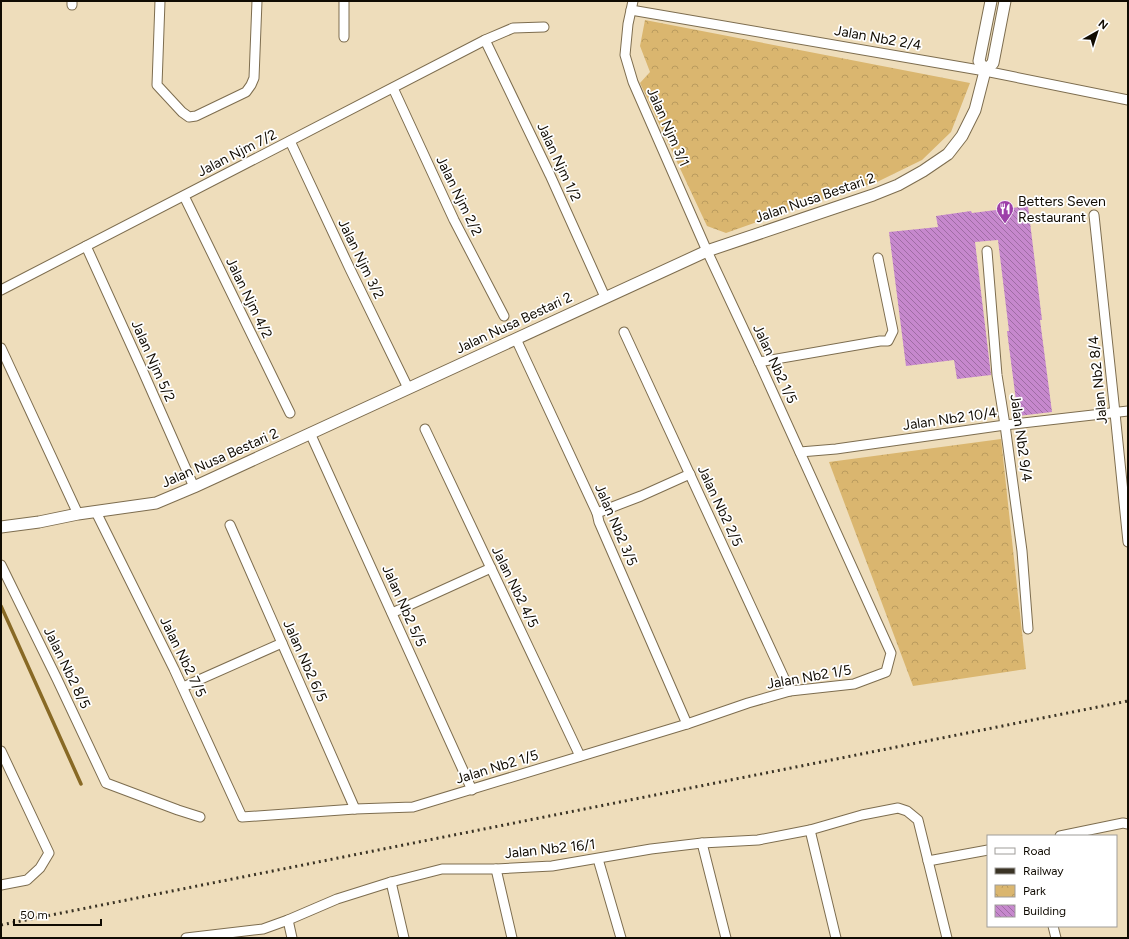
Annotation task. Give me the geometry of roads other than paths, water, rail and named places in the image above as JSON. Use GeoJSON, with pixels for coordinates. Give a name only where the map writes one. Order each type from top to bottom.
{"type":"FeatureCollection","features":[{"type":"Feature","properties":{"kind":"street"},"geometry":{"type":"LineString","coordinates":[[160,1],[157,84],[182,112],[189,117],[196,116],[246,92],[251,85],[254,78],[257,1]]}},
{"type":"Feature","properties":{"kind":"street"},"geometry":{"type":"LineString","coordinates":[[344,1],[344,37]]}},
{"type":"Feature","properties":{"kind":"street","name":"Jalan Nusa Bestari 2"},"geometry":{"type":"LineString","coordinates":[[985,71],[979,61],[991,1]]}},
{"type":"Feature","properties":{"kind":"street","name":"Jalan Nusa Bestari 2"},"geometry":{"type":"LineString","coordinates":[[1,527],[156,503],[194,487],[706,251],[898,185],[923,171],[948,154],[962,136],[975,110],[985,71],[993,63],[1005,1]]}},
{"type":"Feature","properties":{"kind":"street","name":"Jalan Nb2 2/4"},"geometry":{"type":"LineString","coordinates":[[632,6],[985,71],[1128,100]]}},
{"type":"Feature","properties":{"kind":"street","name":"Jalan Njm 3/1"},"geometry":{"type":"LineString","coordinates":[[632,6],[625,55],[632,82],[706,251]]}},
{"type":"Feature","properties":{"kind":"street","name":"Jalan Njm 7/2"},"geometry":{"type":"LineString","coordinates":[[1,290],[485,40],[513,28],[544,27]]}},
{"type":"Feature","properties":{"kind":"street","name":"Jalan Njm 1/2"},"geometry":{"type":"LineString","coordinates":[[485,40],[550,175],[605,297]]}},
{"type":"Feature","properties":{"kind":"street","name":"Jalan Njm 2/2"},"geometry":{"type":"LineString","coordinates":[[393,88],[454,220],[504,316]]}},
{"type":"Feature","properties":{"kind":"street","name":"Jalan Njm 3/2"},"geometry":{"type":"LineString","coordinates":[[290,141],[408,388]]}},
{"type":"Feature","properties":{"kind":"street","name":"Jalan Njm 4/2"},"geometry":{"type":"LineString","coordinates":[[184,196],[290,413]]}},
{"type":"Feature","properties":{"kind":"street","name":"Jalan Nb2 8/4"},"geometry":{"type":"LineString","coordinates":[[1094,215],[1128,542]]}},
{"type":"Feature","properties":{"kind":"street","name":"Jalan Njm 5/2"},"geometry":{"type":"LineString","coordinates":[[86,246],[194,487]]}},
{"type":"Feature","properties":{"kind":"street","name":"Jalan Nb2 1/5"},"geometry":{"type":"LineString","coordinates":[[242,817],[355,809],[414,807],[790,691],[854,684],[886,672],[891,653],[800,452],[706,251]]}},
{"type":"Feature","properties":{"kind":"street","name":"Jalan Nb2 9/4"},"geometry":{"type":"LineString","coordinates":[[987,251],[998,375],[1006,425],[1022,552],[1028,629]]}},
{"type":"Feature","properties":{"kind":"street"},"geometry":{"type":"LineString","coordinates":[[758,362],[880,341],[888,341],[893,331],[878,258]]}},
{"type":"Feature","properties":{"kind":"street","name":"Jalan Nb2 2/5"},"geometry":{"type":"LineString","coordinates":[[624,332],[790,691]]}},
{"type":"Feature","properties":{"kind":"street","name":"Jalan Nb2 3/5"},"geometry":{"type":"LineString","coordinates":[[516,338],[597,513],[598,522],[687,724]]}},
{"type":"Feature","properties":{"kind":"street"},"geometry":{"type":"LineString","coordinates":[[1,348],[78,514]]}},
{"type":"Feature","properties":{"kind":"street","name":"Jalan Nb2 10/4"},"geometry":{"type":"LineString","coordinates":[[800,452],[836,449],[1006,425],[1128,411]]}},
{"type":"Feature","properties":{"kind":"street","name":"Jalan Nb2 4/5"},"geometry":{"type":"LineString","coordinates":[[425,429],[580,756]]}},
{"type":"Feature","properties":{"kind":"street","name":"Jalan Nb2 5/5"},"geometry":{"type":"LineString","coordinates":[[310,433],[472,790]]}},
{"type":"Feature","properties":{"kind":"street"},"geometry":{"type":"LineString","coordinates":[[597,513],[642,496],[690,474]]}},
{"type":"Feature","properties":{"kind":"street","name":"Jalan Nb2 7/5"},"geometry":{"type":"LineString","coordinates":[[96,512],[183,687],[242,817]]}},
{"type":"Feature","properties":{"kind":"street","name":"Jalan Nb2 6/5"},"geometry":{"type":"LineString","coordinates":[[230,525],[355,809]]}},
{"type":"Feature","properties":{"kind":"street","name":"Jalan Nb2 8/5"},"geometry":{"type":"LineString","coordinates":[[1,565],[106,783],[200,817]]}},
{"type":"Feature","properties":{"kind":"street"},"geometry":{"type":"LineString","coordinates":[[392,613],[490,568]]}},
{"type":"Feature","properties":{"kind":"street"},"geometry":{"type":"LineString","coordinates":[[183,687],[282,643]]}},
{"type":"Feature","properties":{"kind":"street"},"geometry":{"type":"LineString","coordinates":[[1,751],[49,853],[40,868],[27,880],[1,885]]}},
{"type":"Feature","properties":{"kind":"street","name":"Jalan Nb2 16/1"},"geometry":{"type":"LineString","coordinates":[[186,938],[264,933],[288,920],[337,899],[392,882],[442,869],[496,869],[552,866],[651,849],[702,843],[758,840],[810,830],[862,815],[898,808],[907,811],[918,820],[928,861]]}},
{"type":"Feature","properties":{"kind":"street"},"geometry":{"type":"LineString","coordinates":[[1065,835],[1128,824]]}},
{"type":"Feature","properties":{"kind":"street"},"geometry":{"type":"LineString","coordinates":[[810,830],[836,938]]}},
{"type":"Feature","properties":{"kind":"street"},"geometry":{"type":"LineString","coordinates":[[702,843],[726,938]]}},
{"type":"Feature","properties":{"kind":"street"},"geometry":{"type":"LineString","coordinates":[[947,938],[928,861],[987,850]]}},
{"type":"Feature","properties":{"kind":"street"},"geometry":{"type":"LineString","coordinates":[[598,859],[621,938]]}},
{"type":"Feature","properties":{"kind":"street"},"geometry":{"type":"LineString","coordinates":[[496,869],[512,938]]}},
{"type":"Feature","properties":{"kind":"street"},"geometry":{"type":"LineString","coordinates":[[392,882],[404,938]]}},
{"type":"Feature","properties":{"kind":"street"},"geometry":{"type":"LineString","coordinates":[[288,920],[292,938]]}},
{"type":"Feature","properties":{"kind":"street"},"geometry":{"type":"LineString","coordinates":[[1053,927],[1056,938]]}},
{"type":"Feature","properties":{"kind":"waterway"},"geometry":{"type":"LineString","coordinates":[[1,606],[81,784]]}},
{"type":"Feature","properties":{"kind":"railway"},"geometry":{"type":"LineString","coordinates":[[1,925],[1128,701]]}},
{"type":"Feature","properties":{"kind":"place","name":"Betters Seven Restaurant"},"geometry":{"type":"Point","coordinates":[1005,224]}}]}
